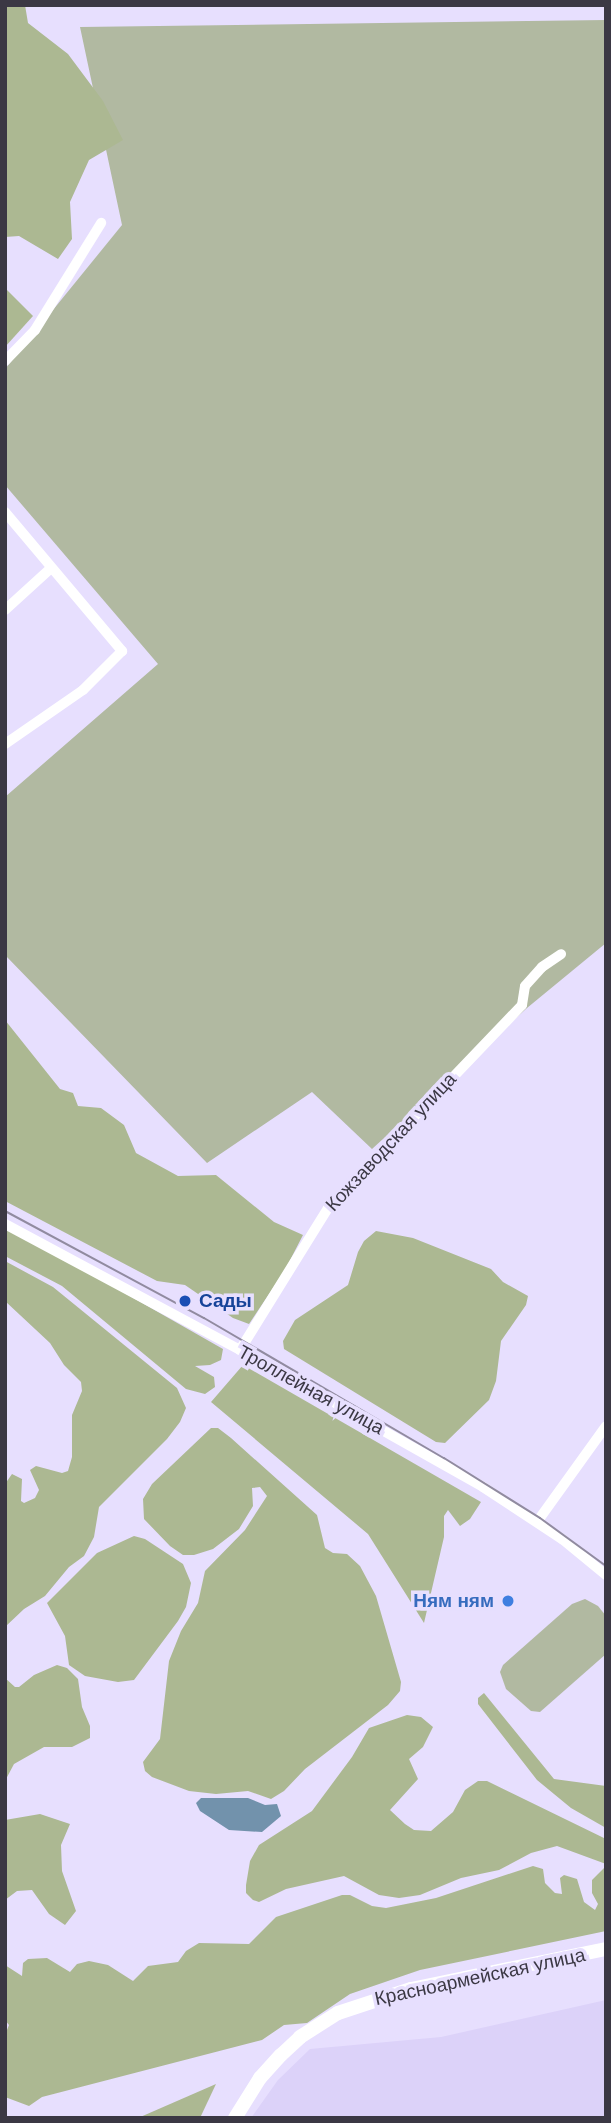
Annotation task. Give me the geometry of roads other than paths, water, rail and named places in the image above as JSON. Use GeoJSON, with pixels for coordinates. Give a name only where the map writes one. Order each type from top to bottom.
{"type":"FeatureCollection","features":[{"type":"Feature","properties":{"kind":"main road","name":"Красноармейская улица"},"geometry":{"type":"LineString","coordinates":[[235,2118],[260,2078],[281,2055],[300,2036],[338,2013],[411,1989],[606,1949]]}},
{"type":"Feature","properties":{"kind":"main road","name":"Красноармейская улица"},"geometry":{"type":"LineString","coordinates":[[244,2118],[289,2058],[317,2035],[356,2014],[432,1992],[606,1957]]}},
{"type":"Feature","properties":{"kind":"street"},"geometry":{"type":"LineString","coordinates":[[5,361],[35,330],[102,223]]}},
{"type":"Feature","properties":{"kind":"street"},"geometry":{"type":"LineString","coordinates":[[5,744],[83,690],[122,651],[8,520]]}},
{"type":"Feature","properties":{"kind":"street"},"geometry":{"type":"LineString","coordinates":[[5,610],[51,568]]}},
{"type":"Feature","properties":{"kind":"street","name":"Кожзаводская улица"},"geometry":{"type":"LineString","coordinates":[[240,1350],[322,1215],[522,1005],[525,985],[542,967],[561,954]]}},
{"type":"Feature","properties":{"kind":"street","name":"Троллейная улица"},"geometry":{"type":"LineString","coordinates":[[5,1224],[240,1350],[452,1469],[537,1522],[606,1575]]}},
{"type":"Feature","properties":{"kind":"street"},"geometry":{"type":"LineString","coordinates":[[537,1522],[606,1426]]}},
{"type":"Feature","properties":{"kind":"water"},"geometry":{"type":"Polygon","coordinates":[[[201,1798],[248,1798],[265,1805],[277,1804],[281,1816],[262,1832],[229,1830],[200,1811],[196,1803],[201,1798]]]}},
{"type":"Feature","properties":{"kind":"tram line"},"geometry":{"type":"LineString","coordinates":[[5,1211],[204,1318],[444,1458],[540,1518],[606,1566]]}},
{"type":"Feature","properties":{"kind":"place","name":"Сады"},"geometry":{"type":"Point","coordinates":[185,1301]}},
{"type":"Feature","properties":{"kind":"place","name":"Ням ням"},"geometry":{"type":"Point","coordinates":[508,1601]}}]}
